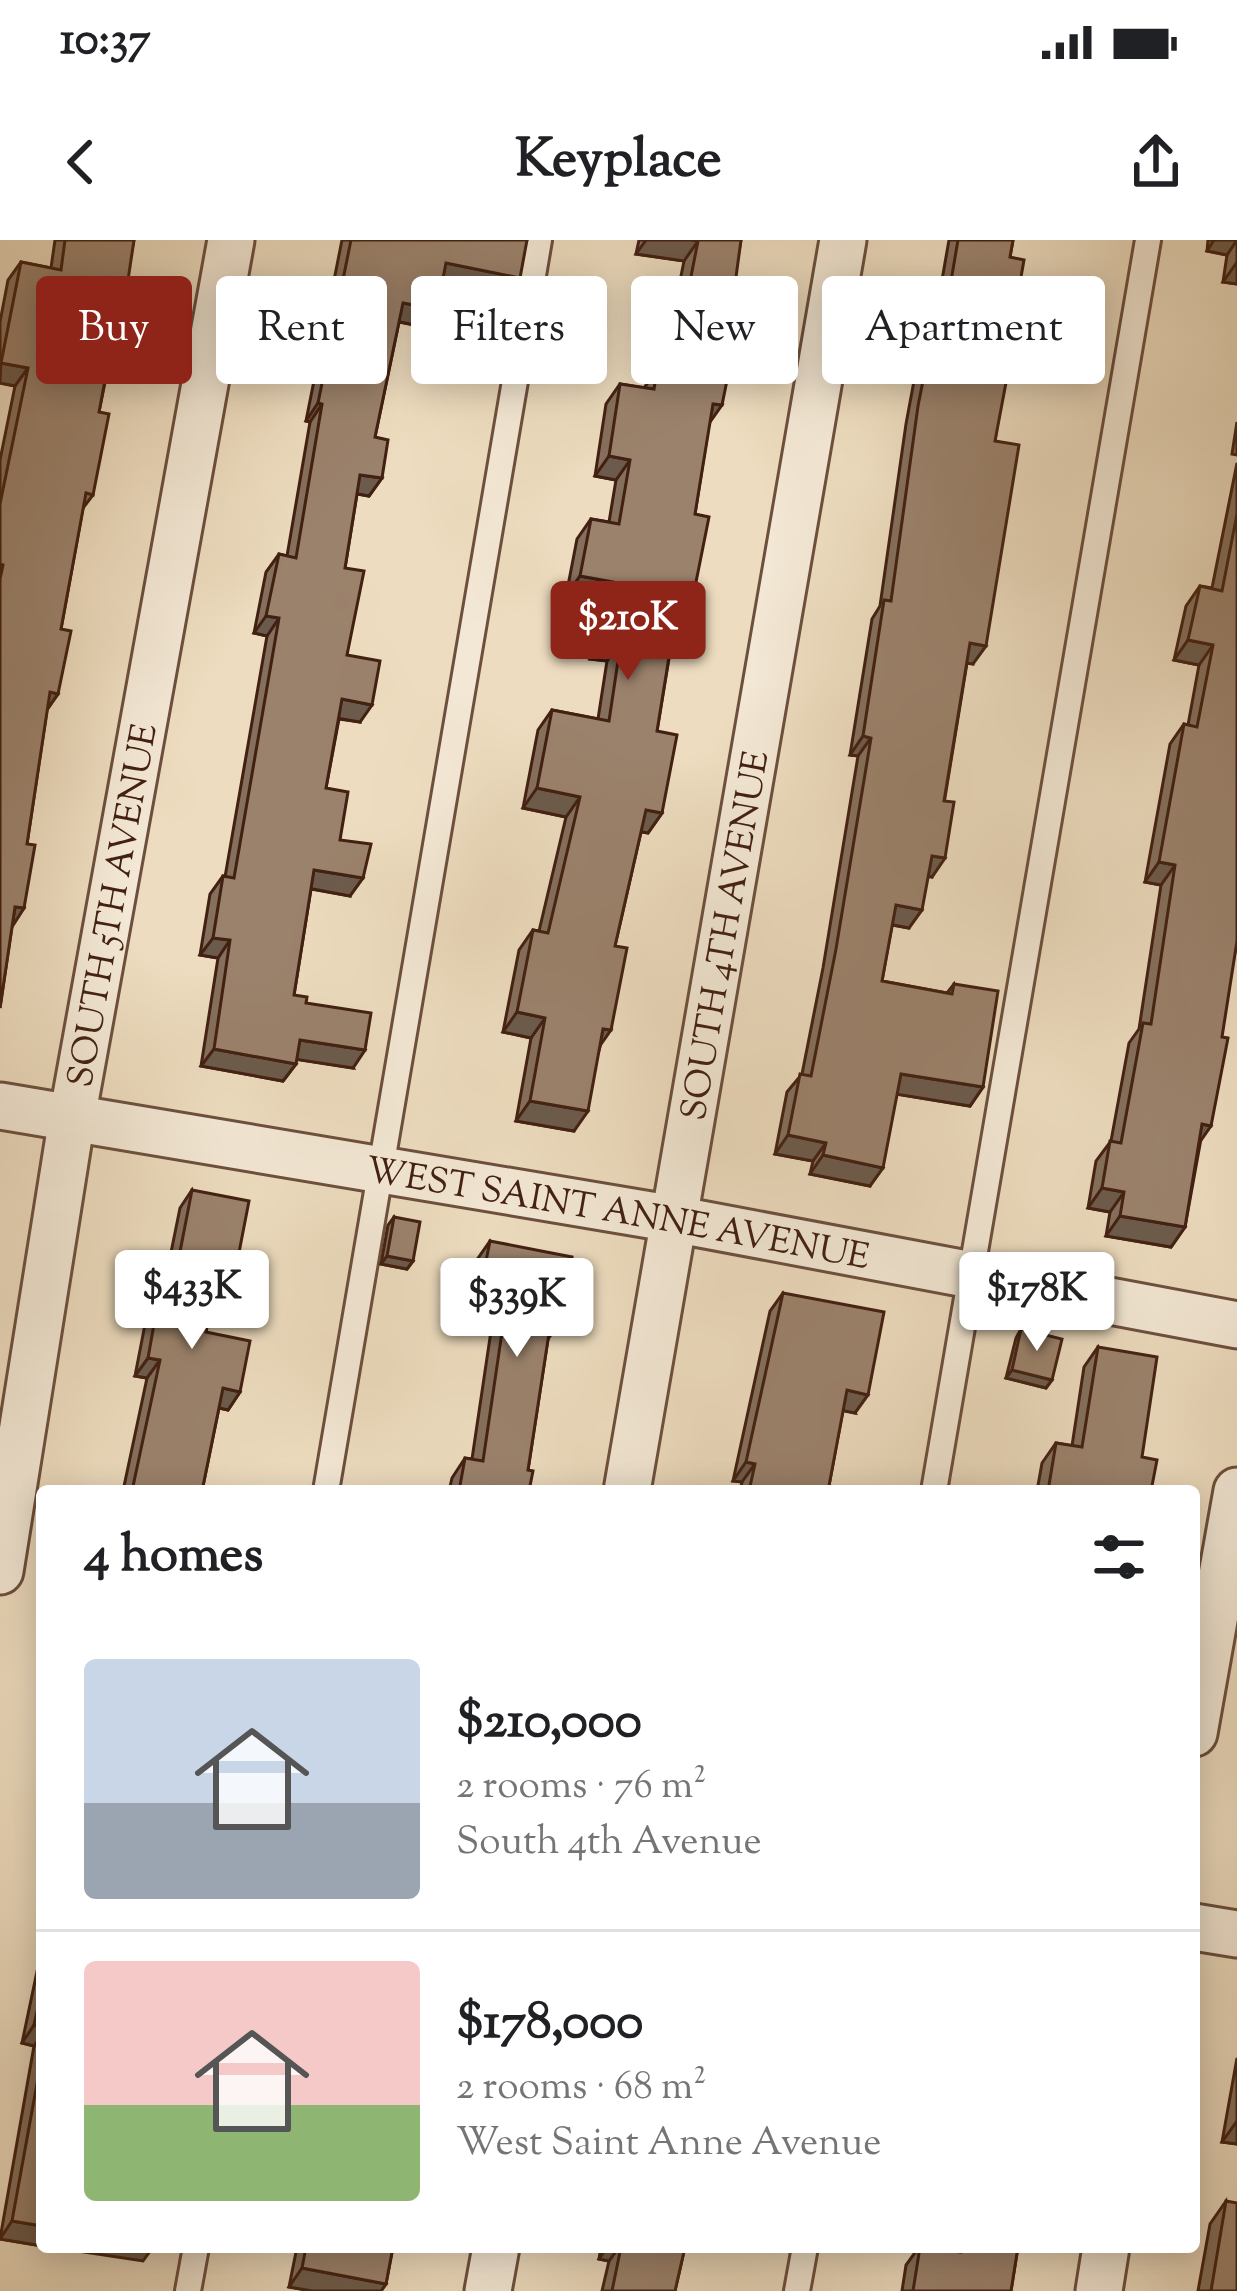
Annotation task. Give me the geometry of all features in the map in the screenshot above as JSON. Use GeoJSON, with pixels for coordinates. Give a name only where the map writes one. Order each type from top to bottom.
{"type":"FeatureCollection","features":[{"type":"Feature","properties":{"kind":"street","name":"SOUTH 5TH AVENUE"},"geometry":{"type":"LineString","coordinates":[[0,1570],[72,1118],[231,240]]}},
{"type":"Feature","properties":{"kind":"street","name":"SOUTH 4TH AVENUE"},"geometry":{"type":"LineString","coordinates":[[628,1485],[843,240]]}},
{"type":"Feature","properties":{"kind":"street","name":"WEST SAINT ANNE AVENUE"},"geometry":{"type":"LineString","coordinates":[[0,1106],[674,1219],[1237,1325]]}},
{"type":"Feature","properties":{"kind":"street"},"geometry":{"type":"LineString","coordinates":[[1200,1712],[1225,1624],[1237,1491]]}},
{"type":"Feature","properties":{"kind":"street"},"geometry":{"type":"LineString","coordinates":[[1200,1928],[1237,1934]]}},
{"type":"Feature","properties":{"kind":"street"},"geometry":{"type":"LineString","coordinates":[[488,2291],[495,2253]]}},
{"type":"Feature","properties":{"kind":"street"},"geometry":{"type":"LineString","coordinates":[[1099,2291],[1105,2253]]}},
{"type":"Feature","properties":{"kind":"lane"},"geometry":{"type":"LineString","coordinates":[[327,1485],[539,240]]}},
{"type":"Feature","properties":{"kind":"lane"},"geometry":{"type":"LineString","coordinates":[[935,1485],[1148,240]]}},
{"type":"Feature","properties":{"kind":"lane"},"geometry":{"type":"LineString","coordinates":[[188,2291],[195,2253]]}},
{"type":"Feature","properties":{"kind":"lane"},"geometry":{"type":"LineString","coordinates":[[797,2291],[804,2253]]}},
{"type":"Feature","properties":{"kind":"building"},"geometry":{"type":"Polygon","coordinates":[[[65,240],[134,240],[129,276],[36,276],[36,384],[104,384],[99,412],[109,414],[93,495],[86,493],[61,629],[71,631],[58,694],[50,692],[27,844],[35,845],[24,908],[15,907],[0,1008],[0,504],[28,368],[1,363],[21,262],[61,270],[65,240]]]}},
{"type":"Feature","properties":{"kind":"building"},"geometry":{"type":"Polygon","coordinates":[[[351,240],[527,240],[520,276],[446,263],[443,276],[411,276],[411,304],[403,303],[387,380],[387,276],[344,276],[351,240]]]}},
{"type":"Feature","properties":{"kind":"building"},"geometry":{"type":"Polygon","coordinates":[[[692,240],[741,240],[736,276],[691,276],[698,241],[692,240]]]}},
{"type":"Feature","properties":{"kind":"building"},"geometry":{"type":"Polygon","coordinates":[[[958,240],[1013,240],[1010,257],[1024,260],[1021,276],[952,276],[958,240]]]}},
{"type":"Feature","properties":{"kind":"building"},"geometry":{"type":"Polygon","coordinates":[[[322,384],[386,384],[375,437],[388,440],[382,478],[360,475],[345,568],[364,571],[347,655],[380,661],[372,705],[342,699],[326,788],[348,792],[340,840],[371,844],[363,878],[314,870],[294,995],[307,997],[306,1003],[371,1013],[365,1050],[300,1040],[296,1064],[214,1049],[230,940],[213,938],[223,876],[234,878],[279,618],[266,616],[279,554],[296,558],[322,404],[318,403],[322,384]]]}},
{"type":"Feature","properties":{"kind":"building"},"geometry":{"type":"Polygon","coordinates":[[[620,384],[654,389],[655,384],[726,384],[722,405],[713,404],[695,514],[709,517],[693,597],[679,595],[657,731],[677,735],[662,813],[646,810],[615,946],[627,948],[611,1030],[603,1029],[588,1111],[530,1101],[545,1018],[517,1012],[533,930],[548,933],[580,797],[537,788],[552,710],[609,721],[621,641],[604,639],[613,582],[580,576],[591,519],[619,524],[630,460],[609,456],[620,384]]]}},
{"type":"Feature","properties":{"kind":"building"},"geometry":{"type":"Polygon","coordinates":[[[922,384],[1006,384],[995,441],[1019,445],[986,646],[970,643],[944,801],[954,802],[945,858],[932,856],[922,910],[896,905],[882,981],[952,994],[954,984],[998,991],[983,1087],[901,1074],[883,1168],[823,1155],[826,1143],[788,1135],[800,1074],[811,1076],[836,949],[871,738],[863,736],[884,600],[891,601],[922,384]]]}},
{"type":"Feature","properties":{"kind":"building"},"geometry":{"type":"Polygon","coordinates":[[[1237,514],[1237,941],[1222,1037],[1228,1038],[1211,1126],[1202,1124],[1185,1227],[1120,1216],[1124,1192],[1102,1188],[1110,1141],[1121,1143],[1143,1023],[1151,1024],[1175,865],[1159,862],[1184,724],[1197,727],[1213,645],[1188,640],[1200,586],[1222,591],[1237,514]]]}},
{"type":"Feature","properties":{"kind":"building"},"geometry":{"type":"Polygon","coordinates":[[[192,1190],[249,1201],[236,1268],[218,1264],[206,1332],[250,1341],[240,1392],[223,1388],[203,1485],[133,1485],[160,1360],[148,1358],[159,1296],[171,1298],[192,1190]]]}},
{"type":"Feature","properties":{"kind":"building"},"geometry":{"type":"Polygon","coordinates":[[[394,1217],[420,1222],[413,1261],[387,1256],[394,1217]]]}},
{"type":"Feature","properties":{"kind":"building"},"geometry":{"type":"Polygon","coordinates":[[[490,1241],[572,1257],[560,1322],[551,1320],[528,1470],[533,1471],[530,1485],[460,1485],[465,1458],[483,1461],[505,1312],[477,1306],[490,1241]]]}},
{"type":"Feature","properties":{"kind":"building"},"geometry":{"type":"Polygon","coordinates":[[[783,1293],[884,1312],[868,1395],[847,1390],[829,1485],[750,1485],[755,1464],[746,1462],[783,1293]]]}},
{"type":"Feature","properties":{"kind":"building"},"geometry":{"type":"Polygon","coordinates":[[[1021,1329],[1062,1339],[1052,1380],[1012,1370],[1021,1329]]]}},
{"type":"Feature","properties":{"kind":"building"},"geometry":{"type":"Polygon","coordinates":[[[1098,1347],[1157,1357],[1142,1457],[1157,1460],[1152,1485],[1049,1485],[1056,1443],[1082,1447],[1098,1347]]]}},
{"type":"Feature","properties":{"kind":"building"},"geometry":{"type":"Polygon","coordinates":[[[36,2089],[36,2225],[12,2221],[36,2089]]]}},
{"type":"Feature","properties":{"kind":"building"},"geometry":{"type":"Polygon","coordinates":[[[1226,2201],[1237,2203],[1237,2291],[1211,2291],[1226,2201]]]}},
{"type":"Feature","properties":{"kind":"building"},"geometry":{"type":"Polygon","coordinates":[[[305,2253],[392,2253],[386,2284],[302,2268],[305,2253]]]}},
{"type":"Feature","properties":{"kind":"building"},"geometry":{"type":"Polygon","coordinates":[[[620,2253],[684,2253],[675,2291],[612,2291],[620,2253]]]}},
{"type":"Feature","properties":{"kind":"building"},"geometry":{"type":"Polygon","coordinates":[[[919,2253],[1017,2253],[1011,2291],[913,2291],[919,2253]]]}}]}
